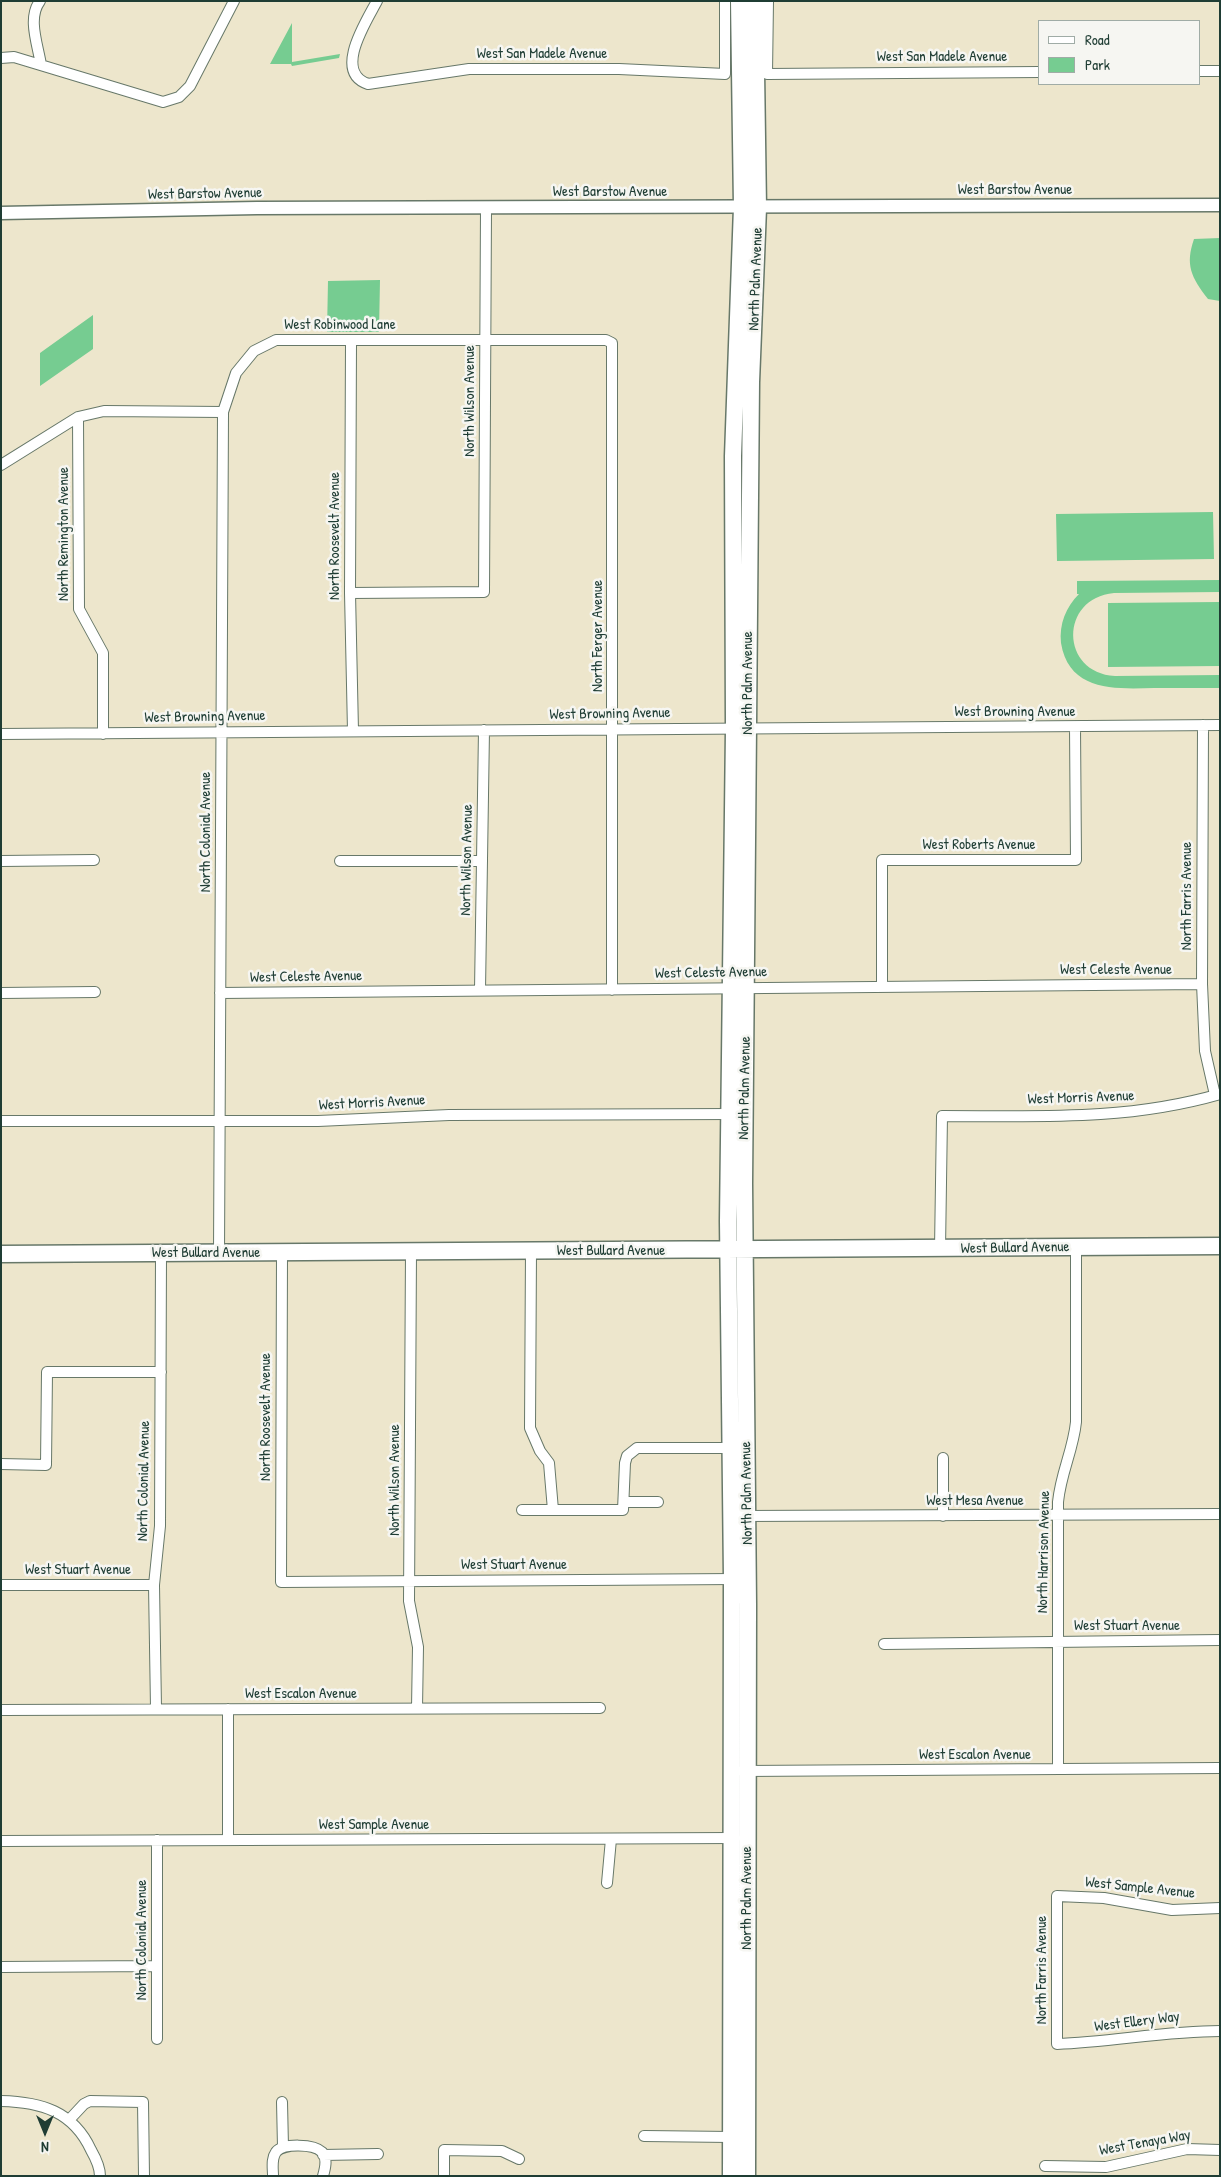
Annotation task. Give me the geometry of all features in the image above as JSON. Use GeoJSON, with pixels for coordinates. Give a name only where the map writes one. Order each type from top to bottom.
{"type":"FeatureCollection","features":[{"type":"Feature","properties":{"kind":"main road","name":"North Palm Avenue"},"geometry":{"type":"LineString","coordinates":[[739,1],[742,207],[733,456],[741,729]]}},
{"type":"Feature","properties":{"kind":"main road","name":"North Palm Avenue"},"geometry":{"type":"LineString","coordinates":[[731,2176],[739,1838],[748,1771],[740,1579],[731,1516],[729,1368],[736,1251],[741,729],[758,208],[755,1]]}},
{"type":"Feature","properties":{"kind":"main road","name":"West Bullard Avenue"},"geometry":{"type":"LineString","coordinates":[[1,1254],[736,1251],[1220,1246]]}},
{"type":"Feature","properties":{"kind":"main road","name":"North Palm Avenue"},"geometry":{"type":"LineString","coordinates":[[736,1251],[748,1516],[740,1579],[731,1772],[739,1838],[747,2176]]}},
{"type":"Feature","properties":{"kind":"main road"},"geometry":{"type":"LineString","coordinates":[[729,1368],[734,1370],[737,1375],[738,1423],[746,1457]]}},
{"type":"Feature","properties":{"kind":"street"},"geometry":{"type":"LineString","coordinates":[[40,1],[35,8],[33,19],[41,65]]}},
{"type":"Feature","properties":{"kind":"street"},"geometry":{"type":"LineString","coordinates":[[1,58],[14,57],[164,102],[179,97],[190,86],[234,1]]}},
{"type":"Feature","properties":{"kind":"street","name":"West San Madele Avenue"},"geometry":{"type":"LineString","coordinates":[[377,1],[363,26],[352,56],[352,71],[361,81],[375,84],[469,70],[620,69],[725,74],[725,1]]}},
{"type":"Feature","properties":{"kind":"street","name":"West San Madele Avenue"},"geometry":{"type":"LineString","coordinates":[[768,1],[767,74],[1038,72]]}},
{"type":"Feature","properties":{"kind":"street"},"geometry":{"type":"LineString","coordinates":[[1201,71],[1220,71]]}},
{"type":"Feature","properties":{"kind":"street","name":"West Barstow Avenue"},"geometry":{"type":"LineString","coordinates":[[1,213],[257,208],[758,208],[1220,204]]}},
{"type":"Feature","properties":{"kind":"street","name":"North Wilson Avenue"},"geometry":{"type":"LineString","coordinates":[[350,593],[484,592],[486,209]]}},
{"type":"Feature","properties":{"kind":"street","name":"West Robinwood Lane"},"geometry":{"type":"LineString","coordinates":[[223,412],[236,373],[254,351],[276,340],[606,340],[612,343]]}},
{"type":"Feature","properties":{"kind":"street","name":"North Roosevelt Avenue"},"geometry":{"type":"LineString","coordinates":[[351,341],[350,593],[352,731]]}},
{"type":"Feature","properties":{"kind":"street","name":"North Ferger Avenue"},"geometry":{"type":"LineString","coordinates":[[612,343],[612,990]]}},
{"type":"Feature","properties":{"kind":"street"},"geometry":{"type":"LineString","coordinates":[[1,465],[78,418],[104,410],[223,412]]}},
{"type":"Feature","properties":{"kind":"street","name":"North Colonial Avenue"},"geometry":{"type":"LineString","coordinates":[[219,1253],[223,412]]}},
{"type":"Feature","properties":{"kind":"street","name":"North Remington Avenue"},"geometry":{"type":"LineString","coordinates":[[78,418],[79,609],[103,653],[103,734]]}},
{"type":"Feature","properties":{"kind":"street","name":"North Farris Avenue"},"geometry":{"type":"LineString","coordinates":[[1203,725],[1202,984],[1205,1051],[1217,1094]]}},
{"type":"Feature","properties":{"kind":"street","name":"West Browning Avenue"},"geometry":{"type":"LineString","coordinates":[[1,734],[1220,725]]}},
{"type":"Feature","properties":{"kind":"street","name":"West Roberts Avenue"},"geometry":{"type":"LineString","coordinates":[[882,986],[882,860],[1076,860],[1075,727]]}},
{"type":"Feature","properties":{"kind":"street","name":"North Wilson Avenue"},"geometry":{"type":"LineString","coordinates":[[480,990],[484,730]]}},
{"type":"Feature","properties":{"kind":"street"},"geometry":{"type":"LineString","coordinates":[[1,861],[94,860]]}},
{"type":"Feature","properties":{"kind":"street"},"geometry":{"type":"LineString","coordinates":[[340,861],[482,861]]}},
{"type":"Feature","properties":{"kind":"street","name":"West Celeste Avenue"},"geometry":{"type":"LineString","coordinates":[[220,993],[1202,984]]}},
{"type":"Feature","properties":{"kind":"street"},"geometry":{"type":"LineString","coordinates":[[1,993],[95,992]]}},
{"type":"Feature","properties":{"kind":"street","name":"West Morris Avenue"},"geometry":{"type":"LineString","coordinates":[[940,1249],[942,1116],[1127,1113],[1173,1106],[1217,1094]]}},
{"type":"Feature","properties":{"kind":"street","name":"West Morris Avenue"},"geometry":{"type":"LineString","coordinates":[[1,1121],[318,1121],[449,1115],[737,1114]]}},
{"type":"Feature","properties":{"kind":"street","name":"North Harrison Avenue"},"geometry":{"type":"LineString","coordinates":[[1058,1769],[1058,1515],[1060,1484],[1072,1449],[1076,1422],[1076,1248]]}},
{"type":"Feature","properties":{"kind":"street"},"geometry":{"type":"LineString","coordinates":[[531,1251],[530,1428],[540,1451],[549,1463],[553,1510]]}},
{"type":"Feature","properties":{"kind":"street","name":"North Wilson Avenue"},"geometry":{"type":"LineString","coordinates":[[411,1252],[409,1581],[411,1613],[418,1647],[417,1708]]}},
{"type":"Feature","properties":{"kind":"street","name":"North Roosevelt Avenue"},"geometry":{"type":"LineString","coordinates":[[281,1582],[282,1253]]}},
{"type":"Feature","properties":{"kind":"street","name":"North Colonial Avenue"},"geometry":{"type":"LineString","coordinates":[[156,1708],[154,1585],[160,1526],[161,1254]]}},
{"type":"Feature","properties":{"kind":"street"},"geometry":{"type":"LineString","coordinates":[[1,1464],[46,1465],[47,1372],[161,1372]]}},
{"type":"Feature","properties":{"kind":"street"},"geometry":{"type":"LineString","coordinates":[[522,1510],[623,1510],[626,1463],[632,1451],[647,1448],[729,1448]]}},
{"type":"Feature","properties":{"kind":"street"},"geometry":{"type":"LineString","coordinates":[[943,1458],[943,1516]]}},
{"type":"Feature","properties":{"kind":"street"},"geometry":{"type":"LineString","coordinates":[[624,1502],[658,1502]]}},
{"type":"Feature","properties":{"kind":"street","name":"West Mesa Avenue"},"geometry":{"type":"LineString","coordinates":[[731,1516],[1220,1514]]}},
{"type":"Feature","properties":{"kind":"street","name":"West Stuart Avenue"},"geometry":{"type":"LineString","coordinates":[[281,1582],[740,1579]]}},
{"type":"Feature","properties":{"kind":"street","name":"West Stuart Avenue"},"geometry":{"type":"LineString","coordinates":[[1,1585],[154,1585]]}},
{"type":"Feature","properties":{"kind":"street","name":"West Stuart Avenue"},"geometry":{"type":"LineString","coordinates":[[884,1644],[1220,1640]]}},
{"type":"Feature","properties":{"kind":"street","name":"West Escalon Avenue"},"geometry":{"type":"LineString","coordinates":[[1,1710],[600,1708]]}},
{"type":"Feature","properties":{"kind":"street"},"geometry":{"type":"LineString","coordinates":[[228,1709],[228,1840]]}},
{"type":"Feature","properties":{"kind":"street","name":"West Escalon Avenue"},"geometry":{"type":"LineString","coordinates":[[731,1772],[1220,1768]]}},
{"type":"Feature","properties":{"kind":"street","name":"West Sample Avenue"},"geometry":{"type":"LineString","coordinates":[[1,1841],[739,1838]]}},
{"type":"Feature","properties":{"kind":"street","name":"North Colonial Avenue"},"geometry":{"type":"LineString","coordinates":[[157,1840],[157,2039]]}},
{"type":"Feature","properties":{"kind":"street"},"geometry":{"type":"LineString","coordinates":[[607,1883],[611,1840]]}},
{"type":"Feature","properties":{"kind":"street","name":"North Farris Avenue"},"geometry":{"type":"LineString","coordinates":[[1057,1896],[1057,2044]]}},
{"type":"Feature","properties":{"kind":"street","name":"West Sample Avenue"},"geometry":{"type":"LineString","coordinates":[[1057,1896],[1104,1898],[1172,1910],[1220,1908]]}},
{"type":"Feature","properties":{"kind":"street"},"geometry":{"type":"LineString","coordinates":[[1,1967],[157,1966]]}},
{"type":"Feature","properties":{"kind":"street","name":"West Ellery Way"},"geometry":{"type":"LineString","coordinates":[[1057,2044],[1102,2042],[1179,2031],[1220,2031]]}},
{"type":"Feature","properties":{"kind":"street"},"geometry":{"type":"LineString","coordinates":[[1,2101],[28,2102],[47,2108],[69,2120],[84,2133],[100,2176]]}},
{"type":"Feature","properties":{"kind":"street"},"geometry":{"type":"LineString","coordinates":[[69,2120],[84,2104],[90,2101],[143,2102],[144,2176]]}},
{"type":"Feature","properties":{"kind":"street"},"geometry":{"type":"LineString","coordinates":[[282,2102],[283,2147]]}},
{"type":"Feature","properties":{"kind":"street"},"geometry":{"type":"LineString","coordinates":[[644,2136],[731,2137]]}},
{"type":"Feature","properties":{"kind":"street"},"geometry":{"type":"LineString","coordinates":[[273,2176],[273,2161],[277,2152],[283,2147],[313,2147],[325,2159],[323,2176]]}},
{"type":"Feature","properties":{"kind":"street","name":"West Tenaya Way"},"geometry":{"type":"LineString","coordinates":[[1045,2166],[1106,2167],[1187,2149],[1220,2150]]}},
{"type":"Feature","properties":{"kind":"street"},"geometry":{"type":"LineString","coordinates":[[444,2176],[444,2150],[502,2151],[519,2158]]}},
{"type":"Feature","properties":{"kind":"street"},"geometry":{"type":"LineString","coordinates":[[323,2155],[378,2154]]}},
{"type":"Feature","properties":{"kind":"green space"},"geometry":{"type":"Polygon","coordinates":[[[292,23],[292,62],[340,54],[339,58],[292,66],[291,64],[270,64],[292,23]]]}},
{"type":"Feature","properties":{"kind":"green space"},"geometry":{"type":"Polygon","coordinates":[[[1220,238],[1220,301],[1208,299],[1197,284],[1191,270],[1190,256],[1194,239],[1220,238]]]}},
{"type":"Feature","properties":{"kind":"green space"},"geometry":{"type":"Polygon","coordinates":[[[380,280],[379,332],[327,332],[328,281],[380,280]]]}},
{"type":"Feature","properties":{"kind":"green space"},"geometry":{"type":"Polygon","coordinates":[[[93,315],[93,349],[40,386],[40,353],[93,315]]]}},
{"type":"Feature","properties":{"kind":"green space"},"geometry":{"type":"Polygon","coordinates":[[[1213,512],[1214,559],[1057,561],[1056,514],[1213,512]]]}},
{"type":"Feature","properties":{"kind":"green space"},"geometry":{"type":"Polygon","coordinates":[[[1220,580],[1220,592],[1114,593],[1096,598],[1083,608],[1076,621],[1073,635],[1076,650],[1084,662],[1097,672],[1115,676],[1220,675],[1220,688],[1110,687],[1084,679],[1074,671],[1066,659],[1061,643],[1061,629],[1064,616],[1070,604],[1079,594],[1077,594],[1077,581],[1220,580]]]}},
{"type":"Feature","properties":{"kind":"green space"},"geometry":{"type":"Polygon","coordinates":[[[1220,602],[1220,666],[1108,667],[1108,603],[1220,602]]]}}]}
